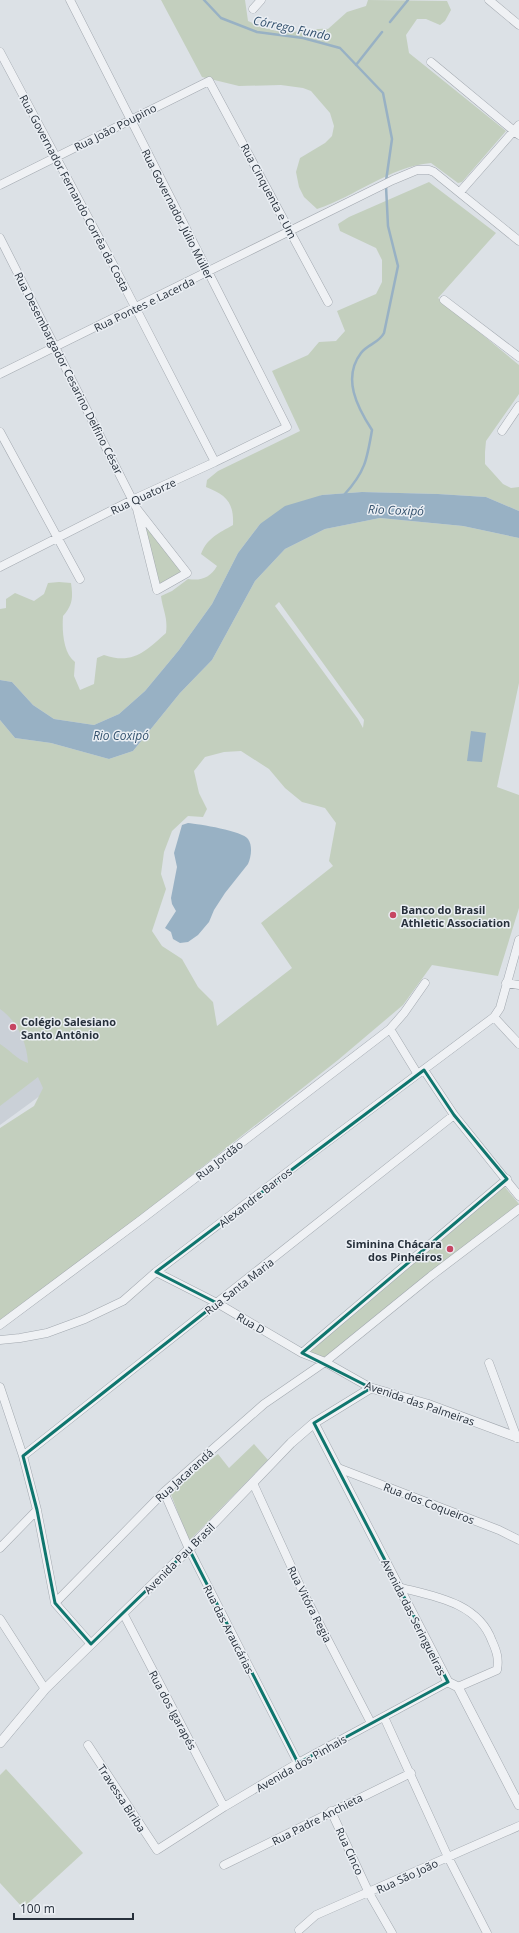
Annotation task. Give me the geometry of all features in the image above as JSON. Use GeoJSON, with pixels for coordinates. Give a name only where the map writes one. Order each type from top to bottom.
{"type":"FeatureCollection","features":[{"type":"Feature","properties":{"kind":"street","name":"Rua Governador Júlio Müller"},"geometry":{"type":"LineString","coordinates":[[70,0],[287,427]]}},
{"type":"Feature","properties":{"kind":"street"},"geometry":{"type":"LineString","coordinates":[[253,9],[261,0]]}},
{"type":"Feature","properties":{"kind":"street"},"geometry":{"type":"LineString","coordinates":[[489,0],[519,25]]}},
{"type":"Feature","properties":{"kind":"street","name":"Rua Governador Fernando Corrêa da Costa"},"geometry":{"type":"LineString","coordinates":[[0,52],[135,307],[214,462]]}},
{"type":"Feature","properties":{"kind":"street"},"geometry":{"type":"LineString","coordinates":[[431,62],[517,130],[460,192],[519,241]]}},
{"type":"Feature","properties":{"kind":"street","name":"Rua João Poupino"},"geometry":{"type":"LineString","coordinates":[[0,185],[209,81]]}},
{"type":"Feature","properties":{"kind":"street","name":"Rua Cinquenta e Um"},"geometry":{"type":"LineString","coordinates":[[209,81],[328,302]]}},
{"type":"Feature","properties":{"kind":"street","name":"Rua Pontes e Lacerda"},"geometry":{"type":"LineString","coordinates":[[0,374],[135,307],[208,273],[374,189],[417,170],[423,169],[434,172],[460,192]]}},
{"type":"Feature","properties":{"kind":"street","name":"Rua Desembargador Cesarino Delfino César"},"geometry":{"type":"LineString","coordinates":[[0,238],[57,347],[137,509],[187,574],[157,590],[137,509]]}},
{"type":"Feature","properties":{"kind":"street"},"geometry":{"type":"LineString","coordinates":[[444,300],[519,356]]}},
{"type":"Feature","properties":{"kind":"street"},"geometry":{"type":"LineString","coordinates":[[502,431],[519,406]]}},
{"type":"Feature","properties":{"kind":"street","name":"Rua Quatorze"},"geometry":{"type":"LineString","coordinates":[[0,567],[132,500],[287,427]]}},
{"type":"Feature","properties":{"kind":"street"},"geometry":{"type":"LineString","coordinates":[[0,432],[80,579]]}},
{"type":"Feature","properties":{"kind":"street"},"geometry":{"type":"LineString","coordinates":[[519,940],[500,1008],[494,1017],[519,1044]]}},
{"type":"Feature","properties":{"kind":"street","name":"Rua Jordão"},"geometry":{"type":"LineString","coordinates":[[0,1325],[390,1029],[404,1013],[425,983]]}},
{"type":"Feature","properties":{"kind":"street"},"geometry":{"type":"LineString","coordinates":[[506,983],[519,985]]}},
{"type":"Feature","properties":{"kind":"street","name":"Alexandre Barros"},"geometry":{"type":"LineString","coordinates":[[0,1340],[48,1333],[84,1319],[123,1301],[156,1272],[420,1071],[494,1017]]}},
{"type":"Feature","properties":{"kind":"street"},"geometry":{"type":"LineString","coordinates":[[390,1029],[420,1071],[519,1196]]}},
{"type":"Feature","properties":{"kind":"street","name":"Rua Santa Maria"},"geometry":{"type":"LineString","coordinates":[[23,1456],[454,1115]]}},
{"type":"Feature","properties":{"kind":"street"},"geometry":{"type":"LineString","coordinates":[[302,1353],[507,1179]]}},
{"type":"Feature","properties":{"kind":"street","name":"Rua Jacarandá"},"geometry":{"type":"LineString","coordinates":[[55,1603],[164,1492],[264,1404],[325,1362],[431,1276],[519,1209]]}},
{"type":"Feature","properties":{"kind":"street","name":"Rua D"},"geometry":{"type":"LineString","coordinates":[[156,1272],[217,1303],[302,1353],[325,1362]]}},
{"type":"Feature","properties":{"kind":"street","name":"Avenida das Palmeiras"},"geometry":{"type":"LineString","coordinates":[[325,1362],[370,1388],[427,1404],[518,1438]]}},
{"type":"Feature","properties":{"kind":"street"},"geometry":{"type":"LineString","coordinates":[[489,1363],[518,1438]]}},
{"type":"Feature","properties":{"kind":"street"},"geometry":{"type":"LineString","coordinates":[[0,1387],[23,1456],[37,1510],[55,1603],[91,1644]]}},
{"type":"Feature","properties":{"kind":"street","name":"Avenida Pau Brasil"},"geometry":{"type":"LineString","coordinates":[[0,1743],[45,1689],[189,1549],[291,1443],[314,1423],[370,1388]]}},
{"type":"Feature","properties":{"kind":"street","name":"Avenida das Seringueiras"},"geometry":{"type":"LineString","coordinates":[[314,1423],[448,1682],[458,1687]]}},
{"type":"Feature","properties":{"kind":"street","name":"Rua dos Coqueiros"},"geometry":{"type":"LineString","coordinates":[[338,1468],[499,1530],[519,1540]]}},
{"type":"Feature","properties":{"kind":"street","name":"Rua Vitóra Regia"},"geometry":{"type":"LineString","coordinates":[[253,1483],[302,1590],[371,1723]]}},
{"type":"Feature","properties":{"kind":"street","name":"Rua das Araucárias"},"geometry":{"type":"LineString","coordinates":[[164,1492],[189,1549],[298,1763]]}},
{"type":"Feature","properties":{"kind":"street"},"geometry":{"type":"LineString","coordinates":[[0,1548],[37,1510]]}},
{"type":"Feature","properties":{"kind":"street"},"geometry":{"type":"LineString","coordinates":[[398,1587],[439,1598],[463,1607],[478,1618],[490,1633],[499,1659],[497,1670],[458,1687],[519,1805]]}},
{"type":"Feature","properties":{"kind":"street","name":"Rua dos Igarapés"},"geometry":{"type":"LineString","coordinates":[[123,1613],[224,1807]]}},
{"type":"Feature","properties":{"kind":"street"},"geometry":{"type":"LineString","coordinates":[[0,1619],[45,1689]]}},
{"type":"Feature","properties":{"kind":"street","name":"Avenida dos Pinhais"},"geometry":{"type":"LineString","coordinates":[[157,1850],[224,1807],[298,1763],[448,1682]]}},
{"type":"Feature","properties":{"kind":"street"},"geometry":{"type":"LineString","coordinates":[[384,1717],[411,1773],[448,1857],[487,1933]]}},
{"type":"Feature","properties":{"kind":"street","name":"Travessa Biriba"},"geometry":{"type":"LineString","coordinates":[[88,1746],[157,1850]]}},
{"type":"Feature","properties":{"kind":"street","name":"Rua Padre Anchieta"},"geometry":{"type":"LineString","coordinates":[[224,1865],[331,1811],[411,1773]]}},
{"type":"Feature","properties":{"kind":"street","name":"Rua Cinco"},"geometry":{"type":"LineString","coordinates":[[331,1811],[369,1893],[392,1933]]}},
{"type":"Feature","properties":{"kind":"street","name":"Rua São João"},"geometry":{"type":"LineString","coordinates":[[299,1930],[316,1915],[519,1826]]}},
{"type":"Feature","properties":{"kind":"highlighted area"},"geometry":{"type":"Polygon","coordinates":[[[424,1070],[454,1115],[507,1179],[302,1353],[371,1388],[314,1423],[448,1682],[298,1763],[189,1549],[91,1644],[55,1603],[37,1510],[23,1456],[217,1303],[156,1272],[424,1070]]]}},
{"type":"Feature","properties":{"kind":"shaded area","name":"Colégio Salesiano Santo Antônio"},"geometry":{"type":"Polygon","coordinates":[[[0,967],[52,1087],[0,1125],[0,967]]]}},
{"type":"Feature","properties":{"kind":"green space"},"geometry":{"type":"Polygon","coordinates":[[[161,0],[245,0],[248,21],[262,27],[282,32],[328,29],[347,12],[366,6],[368,0],[447,1],[451,10],[445,21],[440,25],[426,19],[417,19],[406,35],[409,53],[506,131],[462,182],[458,183],[431,163],[401,170],[317,209],[304,197],[299,187],[296,172],[300,158],[325,143],[332,136],[334,126],[330,113],[311,91],[303,88],[281,85],[239,86],[202,77],[161,0]]]}},
{"type":"Feature","properties":{"kind":"green space"},"geometry":{"type":"Polygon","coordinates":[[[429,182],[496,233],[438,298],[519,365],[519,394],[486,441],[485,464],[503,484],[511,488],[519,487],[519,511],[486,497],[362,492],[322,495],[260,524],[238,553],[212,604],[179,650],[145,691],[119,714],[94,725],[54,719],[33,705],[12,682],[0,680],[0,609],[6,608],[6,599],[15,593],[34,601],[44,594],[48,583],[71,583],[72,601],[63,616],[63,634],[68,653],[75,662],[74,676],[80,690],[94,684],[97,658],[104,655],[114,658],[131,657],[145,651],[166,633],[166,618],[161,596],[172,591],[188,579],[197,580],[208,576],[217,566],[201,554],[210,540],[218,533],[233,525],[232,510],[230,505],[224,496],[206,487],[207,480],[218,471],[300,431],[272,371],[308,355],[319,342],[336,341],[345,331],[337,311],[376,294],[382,282],[382,260],[376,248],[340,231],[338,224],[349,217],[429,182]]]}},
{"type":"Feature","properties":{"kind":"green space"},"geometry":{"type":"Polygon","coordinates":[[[140,516],[185,573],[158,587],[140,516]]]}},
{"type":"Feature","properties":{"kind":"green space"},"geometry":{"type":"Polygon","coordinates":[[[380,518],[463,526],[519,538],[519,683],[497,787],[519,795],[519,908],[498,976],[432,965],[403,1005],[338,1060],[112,1238],[0,1320],[0,1128],[34,1106],[43,1088],[38,1077],[0,1106],[0,1044],[28,1063],[26,1047],[20,1033],[6,1014],[0,1009],[0,720],[15,738],[51,743],[109,759],[133,751],[180,693],[212,660],[255,581],[285,549],[325,529],[380,518]],[[279,602],[275,606],[358,719],[363,728],[364,720],[279,602]],[[241,751],[224,752],[205,757],[194,771],[199,793],[207,809],[203,817],[188,816],[172,831],[164,852],[161,874],[166,889],[152,931],[162,946],[182,959],[198,987],[213,1002],[217,1026],[292,968],[261,923],[333,866],[329,861],[336,823],[325,808],[302,802],[285,788],[269,769],[241,751]]]}},
{"type":"Feature","properties":{"kind":"green space"},"geometry":{"type":"Polygon","coordinates":[[[504,1186],[519,1204],[324,1358],[309,1352],[504,1186]]]}},
{"type":"Feature","properties":{"kind":"green space"},"geometry":{"type":"Polygon","coordinates":[[[254,1444],[268,1460],[189,1541],[170,1492],[218,1454],[229,1468],[254,1444]]]}},
{"type":"Feature","properties":{"kind":"green space"},"geometry":{"type":"Polygon","coordinates":[[[6,1769],[83,1853],[23,1908],[0,1883],[0,1775],[6,1769]]]}},
{"type":"Feature","properties":{"kind":"water","name":"Rio Coxipó"},"geometry":{"type":"Polygon","coordinates":[[[362,492],[486,497],[519,511],[519,538],[463,526],[380,518],[325,529],[285,549],[255,581],[212,660],[180,693],[133,751],[109,759],[51,743],[15,738],[0,720],[0,680],[12,682],[33,705],[54,719],[94,725],[119,714],[145,691],[179,650],[212,604],[238,553],[260,524],[285,506],[322,495],[362,492]]]}},
{"type":"Feature","properties":{"kind":"water"},"geometry":{"type":"Polygon","coordinates":[[[471,731],[486,733],[482,762],[467,761],[471,731]]]}},
{"type":"Feature","properties":{"kind":"water"},"geometry":{"type":"Polygon","coordinates":[[[188,823],[220,828],[238,833],[248,839],[251,845],[251,852],[248,864],[225,893],[214,910],[209,922],[198,935],[188,942],[180,943],[173,939],[171,932],[165,928],[176,911],[172,904],[171,898],[177,867],[174,853],[182,825],[188,823]]]}},
{"type":"Feature","properties":{"kind":"waterway","name":"Córrego Fundo"},"geometry":{"type":"LineString","coordinates":[[204,0],[221,18],[257,32],[303,38],[340,48],[383,93],[392,139],[386,181]]}},
{"type":"Feature","properties":{"kind":"waterway"},"geometry":{"type":"LineString","coordinates":[[390,22],[408,0]]}},
{"type":"Feature","properties":{"kind":"waterway"},"geometry":{"type":"LineString","coordinates":[[356,65],[382,32]]}},
{"type":"Feature","properties":{"kind":"waterway","name":"Córrego Fundo"},"geometry":{"type":"LineString","coordinates":[[344,495],[361,472],[366,458],[372,430],[361,412],[354,392],[352,382],[355,363],[361,353],[379,339],[384,333],[398,266],[388,226],[386,186]]}},
{"type":"Feature","properties":{"kind":"place","name":"Banco do Brasil Athletic Association"},"geometry":{"type":"Point","coordinates":[393,915]}},
{"type":"Feature","properties":{"kind":"place","name":"Colégio Salesiano Santo Antônio"},"geometry":{"type":"Point","coordinates":[13,1027]}},
{"type":"Feature","properties":{"kind":"place","name":"Siminina Chácara dos Pinheiros"},"geometry":{"type":"Point","coordinates":[450,1249]}}]}
